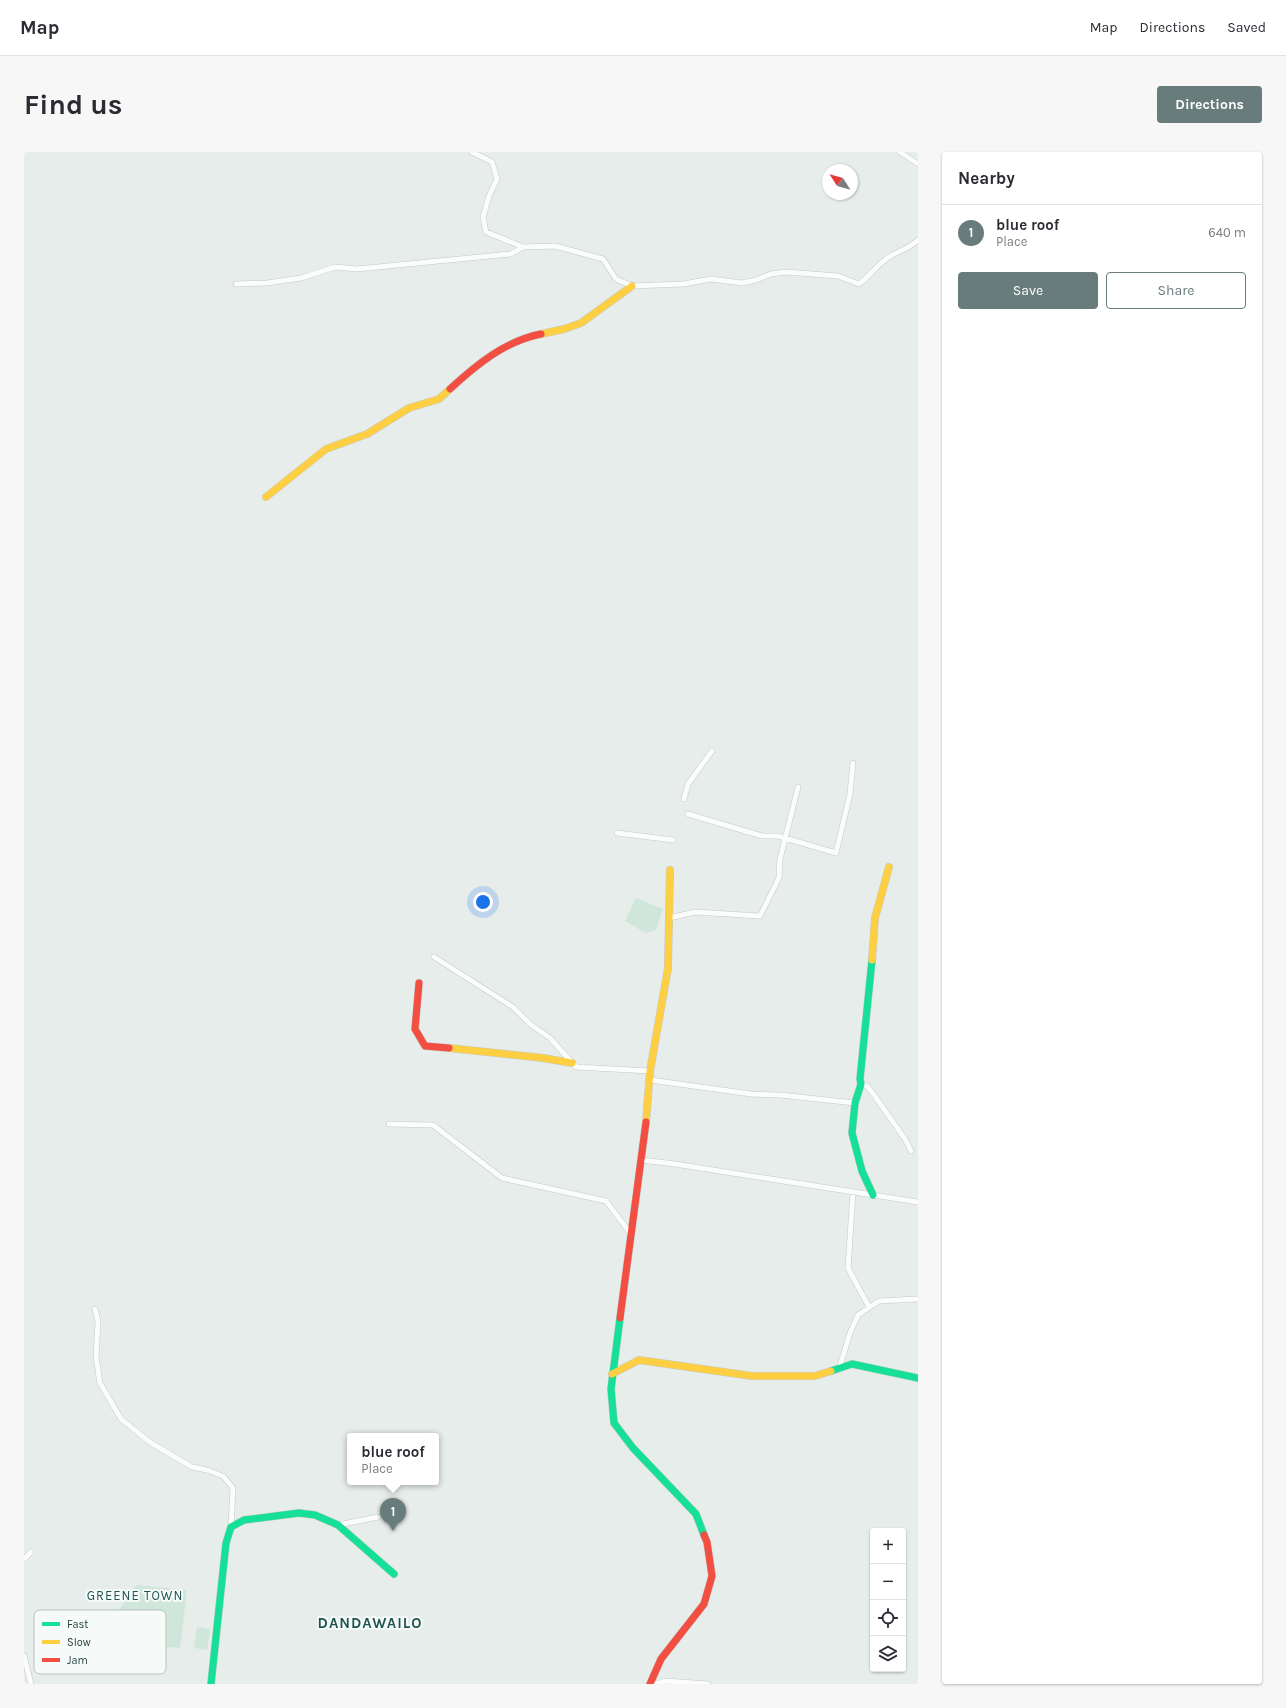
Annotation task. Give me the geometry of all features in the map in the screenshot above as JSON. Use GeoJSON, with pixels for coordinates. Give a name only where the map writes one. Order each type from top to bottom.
{"type":"FeatureCollection","features":[{"type":"Feature","properties":{"kind":"street"},"geometry":{"type":"LineString","coordinates":[[472,152],[492,162],[497,179],[489,196],[483,217],[486,232],[523,247],[556,246],[603,259],[616,279],[632,286],[682,284],[711,279],[742,283],[756,280],[771,274],[786,272],[838,276],[859,284],[869,277],[886,259],[910,248],[918,240]]}},
{"type":"Feature","properties":{"kind":"street"},"geometry":{"type":"LineString","coordinates":[[900,152],[918,164]]}},
{"type":"Feature","properties":{"kind":"street"},"geometry":{"type":"LineString","coordinates":[[236,284],[267,283],[301,278],[335,267],[357,269],[511,254],[523,247]]}},
{"type":"Feature","properties":{"kind":"street"},"geometry":{"type":"LineString","coordinates":[[266,497],[326,449],[367,434],[410,408],[439,399],[474,367],[512,343],[535,335],[564,329],[581,323],[632,286]]}},
{"type":"Feature","properties":{"kind":"street"},"geometry":{"type":"LineString","coordinates":[[684,798],[688,784],[712,751]]}},
{"type":"Feature","properties":{"kind":"street"},"geometry":{"type":"LineString","coordinates":[[688,814],[762,836],[778,836],[836,853],[850,794],[853,763]]}},
{"type":"Feature","properties":{"kind":"street"},"geometry":{"type":"LineString","coordinates":[[669,918],[695,912],[760,916],[779,878],[780,859],[798,787]]}},
{"type":"Feature","properties":{"kind":"street"},"geometry":{"type":"LineString","coordinates":[[617,833],[673,840]]}},
{"type":"Feature","properties":{"kind":"street"},"geometry":{"type":"LineString","coordinates":[[873,1195],[862,1171],[852,1133],[855,1103],[861,1084],[860,1079],[868,1010],[875,918],[889,867]]}},
{"type":"Feature","properties":{"kind":"street"},"geometry":{"type":"LineString","coordinates":[[650,1684],[661,1659],[704,1604],[712,1576],[708,1542],[696,1514],[633,1448],[614,1423],[611,1389],[650,1096],[650,1072],[668,968],[670,870]]}},
{"type":"Feature","properties":{"kind":"street"},"geometry":{"type":"LineString","coordinates":[[434,957],[513,1007],[530,1024],[550,1038],[576,1067],[650,1072]]}},
{"type":"Feature","properties":{"kind":"street"},"geometry":{"type":"LineString","coordinates":[[418,983],[415,1029],[425,1046],[544,1058],[572,1063]]}},
{"type":"Feature","properties":{"kind":"street"},"geometry":{"type":"LineString","coordinates":[[650,1080],[751,1094],[780,1095],[855,1103]]}},
{"type":"Feature","properties":{"kind":"street"},"geometry":{"type":"LineString","coordinates":[[861,1084],[867,1086],[874,1095],[905,1139],[911,1151]]}},
{"type":"Feature","properties":{"kind":"street"},"geometry":{"type":"LineString","coordinates":[[389,1124],[433,1125],[502,1178],[606,1201],[631,1234]]}},
{"type":"Feature","properties":{"kind":"street"},"geometry":{"type":"LineString","coordinates":[[641,1160],[918,1202]]}},
{"type":"Feature","properties":{"kind":"street"},"geometry":{"type":"LineString","coordinates":[[853,1192],[848,1268],[870,1307]]}},
{"type":"Feature","properties":{"kind":"street"},"geometry":{"type":"LineString","coordinates":[[839,1369],[850,1333],[858,1315],[879,1301],[918,1299]]}},
{"type":"Feature","properties":{"kind":"street"},"geometry":{"type":"LineString","coordinates":[[95,1309],[98,1321],[96,1357],[100,1383],[121,1419],[151,1443],[192,1467],[207,1470],[223,1476],[234,1488],[231,1527],[226,1543],[211,1684]]}},
{"type":"Feature","properties":{"kind":"street"},"geometry":{"type":"LineString","coordinates":[[612,1374],[638,1360],[752,1376],[815,1376],[852,1364],[918,1378]]}},
{"type":"Feature","properties":{"kind":"street"},"geometry":{"type":"LineString","coordinates":[[231,1527],[244,1520],[299,1513],[315,1515],[338,1525],[394,1574]]}},
{"type":"Feature","properties":{"kind":"street"},"geometry":{"type":"LineString","coordinates":[[338,1525],[378,1517]]}},
{"type":"Feature","properties":{"kind":"street"},"geometry":{"type":"LineString","coordinates":[[24,1559],[31,1552]]}},
{"type":"Feature","properties":{"kind":"street"},"geometry":{"type":"LineString","coordinates":[[24,1656],[31,1684]]}},
{"type":"Feature","properties":{"kind":"street"},"geometry":{"type":"LineString","coordinates":[[656,1684],[666,1681],[708,1684]]}},
{"type":"Feature","properties":{"kind":"green space"},"geometry":{"type":"Polygon","coordinates":[[[636,898],[663,909],[656,930],[646,933],[625,921],[636,898]]]}},
{"type":"Feature","properties":{"kind":"green space"},"geometry":{"type":"Polygon","coordinates":[[[136,1585],[187,1590],[180,1648],[166,1647],[166,1610],[119,1610],[136,1585]]]}},
{"type":"Feature","properties":{"kind":"green space"},"geometry":{"type":"Polygon","coordinates":[[[197,1627],[210,1629],[207,1650],[194,1648],[197,1627]]]}},
{"type":"Feature","properties":{"kind":"traffic: fast"},"geometry":{"type":"LineString","coordinates":[[872,960],[860,1079],[861,1084],[855,1103],[852,1133],[862,1171],[873,1195]]}},
{"type":"Feature","properties":{"kind":"traffic: fast"},"geometry":{"type":"LineString","coordinates":[[620,1318],[611,1389],[614,1423],[633,1448],[696,1514],[704,1535]]}},
{"type":"Feature","properties":{"kind":"traffic: fast"},"geometry":{"type":"LineString","coordinates":[[831,1371],[852,1364],[918,1378]]}},
{"type":"Feature","properties":{"kind":"traffic: fast"},"geometry":{"type":"LineString","coordinates":[[211,1684],[226,1543],[231,1527],[244,1520],[299,1513],[315,1515],[338,1525],[394,1574]]}},
{"type":"Feature","properties":{"kind":"traffic: slow"},"geometry":{"type":"LineString","coordinates":[[541,334],[564,329],[581,323],[632,286]]}},
{"type":"Feature","properties":{"kind":"traffic: slow"},"geometry":{"type":"LineString","coordinates":[[266,497],[326,449],[367,434],[409,408],[439,399],[450,389]]}},
{"type":"Feature","properties":{"kind":"traffic: slow"},"geometry":{"type":"LineString","coordinates":[[872,960],[875,918],[889,867]]}},
{"type":"Feature","properties":{"kind":"traffic: slow"},"geometry":{"type":"LineString","coordinates":[[646,1122],[650,1071],[668,968],[670,870]]}},
{"type":"Feature","properties":{"kind":"traffic: slow"},"geometry":{"type":"LineString","coordinates":[[449,1048],[543,1058],[572,1063]]}},
{"type":"Feature","properties":{"kind":"traffic: slow"},"geometry":{"type":"LineString","coordinates":[[612,1374],[639,1360],[752,1376],[815,1376],[831,1371]]}},
{"type":"Feature","properties":{"kind":"traffic: jam"},"geometry":{"type":"LineString","coordinates":[[450,389],[470,371],[503,348],[528,337],[541,334]]}},
{"type":"Feature","properties":{"kind":"traffic: jam"},"geometry":{"type":"LineString","coordinates":[[419,983],[415,1029],[425,1046],[449,1048]]}},
{"type":"Feature","properties":{"kind":"traffic: jam"},"geometry":{"type":"LineString","coordinates":[[620,1318],[646,1122]]}},
{"type":"Feature","properties":{"kind":"traffic: jam"},"geometry":{"type":"LineString","coordinates":[[650,1684],[661,1659],[704,1604],[712,1576],[707,1542],[704,1535]]}},
{"type":"Feature","properties":{"kind":"place","name":"blue roof"},"geometry":{"type":"Point","coordinates":[393,1531]}},
{"type":"Feature","properties":{"kind":"district","name":"GREENE TOWN"},"geometry":{"type":"Point","coordinates":[135,1595]}},
{"type":"Feature","properties":{"kind":"district","name":"DANDAWAILO"},"geometry":{"type":"Point","coordinates":[370,1623]}}]}
